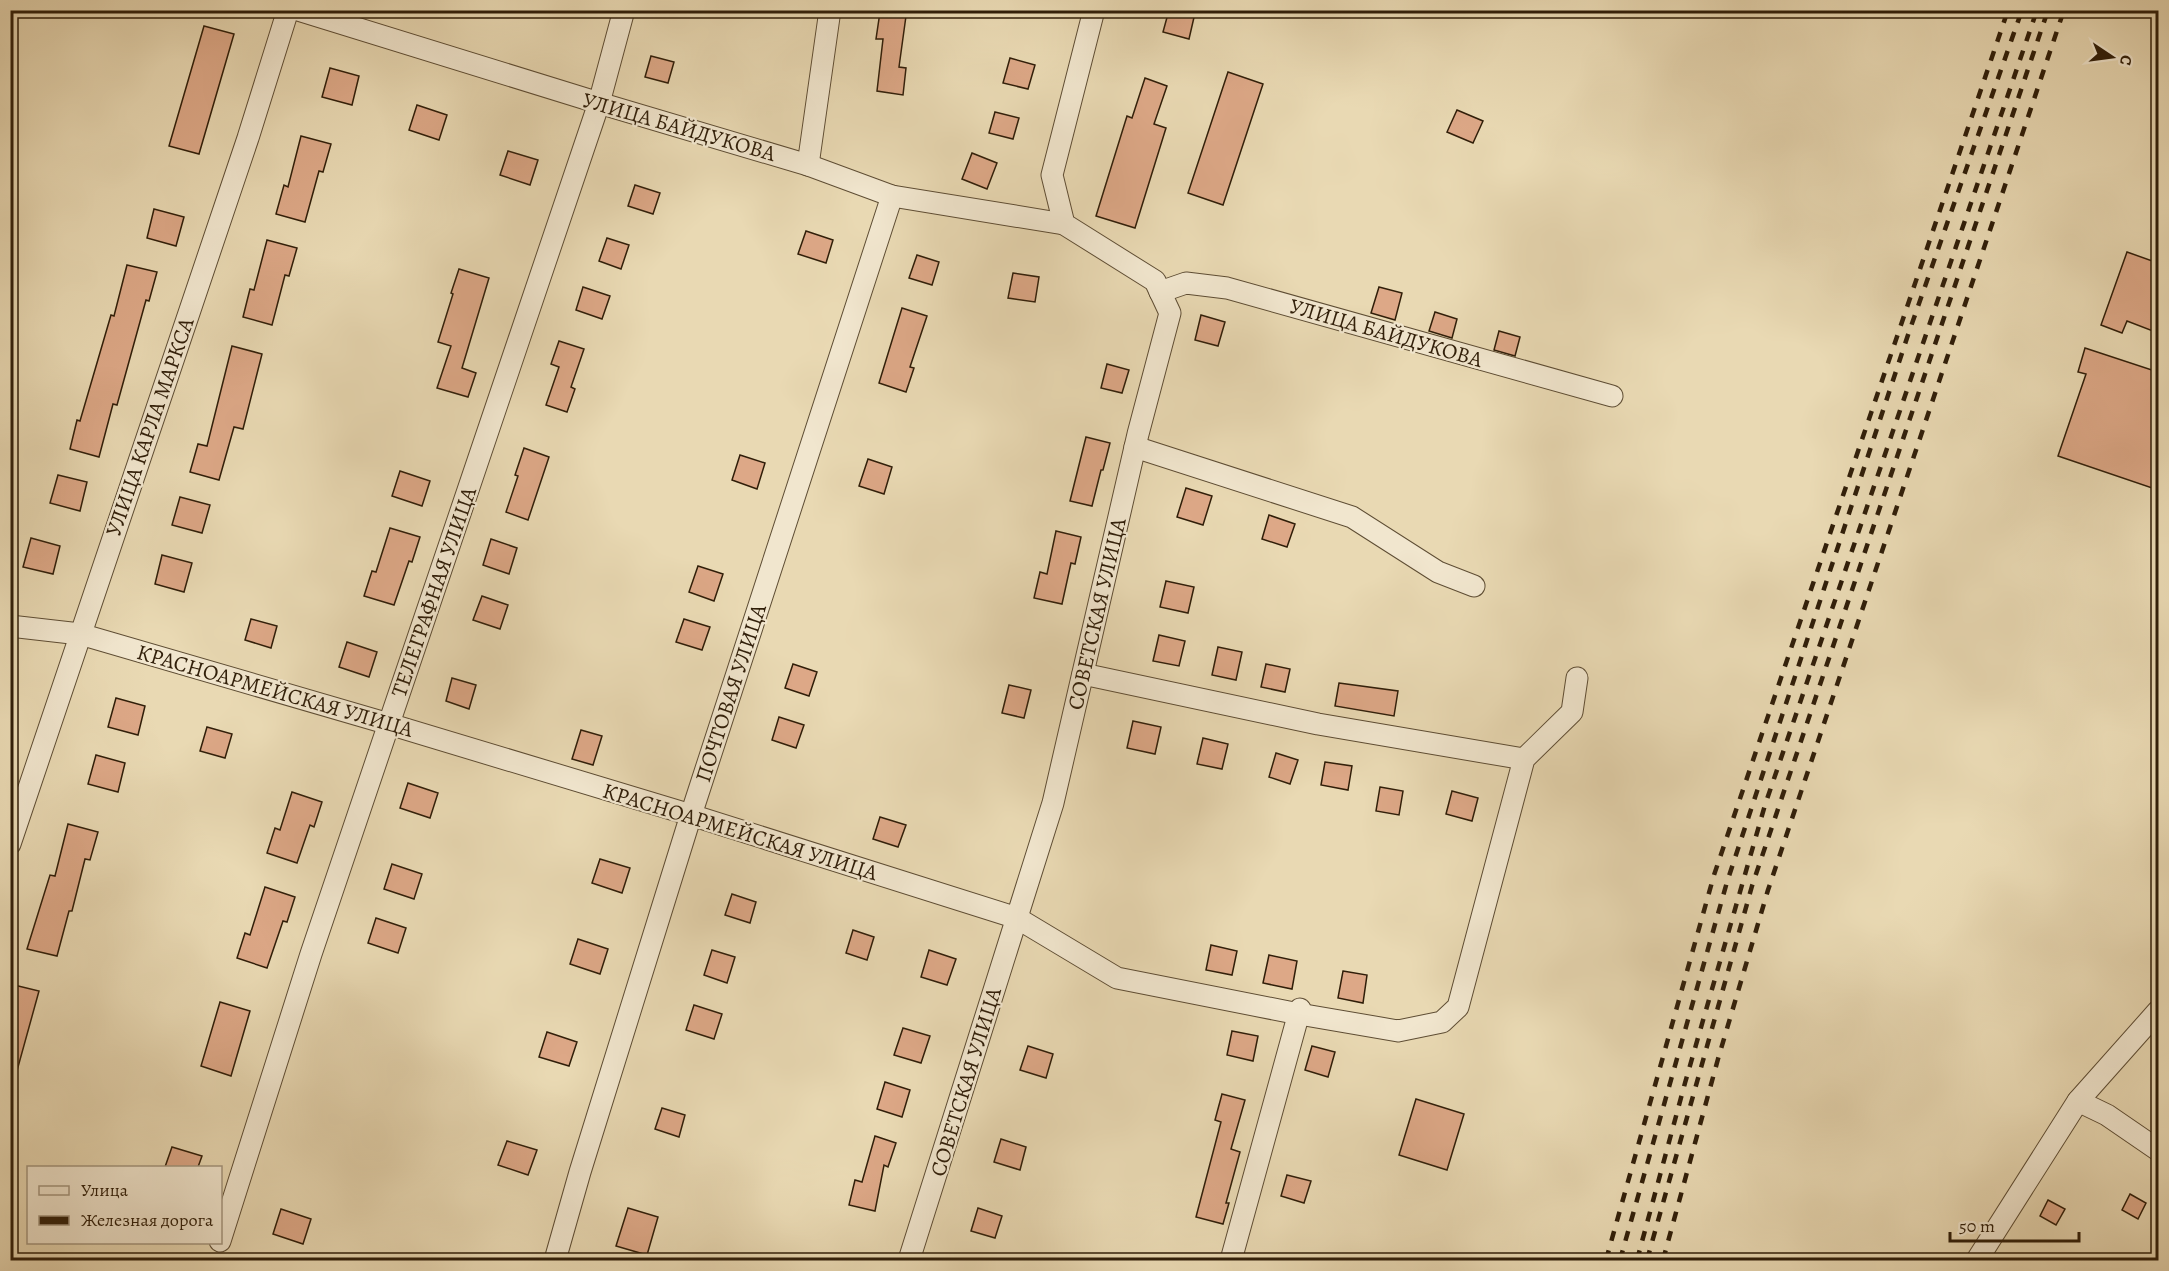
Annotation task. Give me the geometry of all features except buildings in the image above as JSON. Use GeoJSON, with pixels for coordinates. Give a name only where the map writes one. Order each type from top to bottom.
{"type":"FeatureCollection","features":[{"type":"Feature","properties":{"kind":"street","name":"УЛИЦА КАРЛА МАРКСА"},"geometry":{"type":"LineString","coordinates":[[10,844],[240,161],[288,10]]}},
{"type":"Feature","properties":{"kind":"street","name":"УЛИЦА БАЙДУКОВА"},"geometry":{"type":"LineString","coordinates":[[298,10],[808,165],[892,196],[1064,224]]}},
{"type":"Feature","properties":{"kind":"street","name":"ТЕЛЕГРАФНАЯ УЛИЦА"},"geometry":{"type":"LineString","coordinates":[[222,1236],[311,954],[599,103],[624,10]]}},
{"type":"Feature","properties":{"kind":"street"},"geometry":{"type":"LineString","coordinates":[[808,165],[830,10]]}},
{"type":"Feature","properties":{"kind":"street"},"geometry":{"type":"LineString","coordinates":[[1064,224],[1052,175],[1095,10]]}},
{"type":"Feature","properties":{"kind":"street","name":"ПОЧТОВАЯ УЛИЦА"},"geometry":{"type":"LineString","coordinates":[[555,1260],[580,1172],[691,815],[892,196]]}},
{"type":"Feature","properties":{"kind":"street","name":"СОВЕТСКАЯ УЛИЦА"},"geometry":{"type":"LineString","coordinates":[[909,1260],[1053,803],[1135,447],[1170,313],[1155,282],[1064,224]]}},
{"type":"Feature","properties":{"kind":"street","name":"УЛИЦА БАЙДУКОВА"},"geometry":{"type":"LineString","coordinates":[[1160,292],[1186,283],[1227,288],[1612,396]]}},
{"type":"Feature","properties":{"kind":"street"},"geometry":{"type":"LineString","coordinates":[[1135,447],[1352,517],[1438,572],[1474,586]]}},
{"type":"Feature","properties":{"kind":"street","name":"КРАСНОАРМЕЙСКАЯ УЛИЦА"},"geometry":{"type":"LineString","coordinates":[[10,626],[80,634],[691,815],[1017,918],[1117,978],[1398,1031],[1442,1022],[1458,1007],[1524,759]]}},
{"type":"Feature","properties":{"kind":"street"},"geometry":{"type":"LineString","coordinates":[[1083,674],[1318,724],[1524,759],[1572,712],[1577,678]]}},
{"type":"Feature","properties":{"kind":"street"},"geometry":{"type":"LineString","coordinates":[[1977,1260],[2078,1101],[2158,1011]]}},
{"type":"Feature","properties":{"kind":"street"},"geometry":{"type":"LineString","coordinates":[[1231,1260],[1299,1012]]}},
{"type":"Feature","properties":{"kind":"street"},"geometry":{"type":"LineString","coordinates":[[2078,1101],[2108,1115],[2158,1150]]}},
{"type":"Feature","properties":{"kind":"street","name":"ТЕЛЕГРАФНАЯ УЛИЦА"},"geometry":{"type":"LineString","coordinates":[[214,1260],[219,1244]]}},
{"type":"Feature","properties":{"kind":"railway"},"geometry":{"type":"LineString","coordinates":[[1606,1260],[1714,875],[2008,10]]}},
{"type":"Feature","properties":{"kind":"railway"},"geometry":{"type":"LineString","coordinates":[[1620,1260],[1727,882],[1909,332],[2022,10]]}},
{"type":"Feature","properties":{"kind":"railway"},"geometry":{"type":"LineString","coordinates":[[1637,1260],[1765,805],[2037,10]]}},
{"type":"Feature","properties":{"kind":"railway"},"geometry":{"type":"LineString","coordinates":[[1647,1260],[1752,886],[2048,10]]}},
{"type":"Feature","properties":{"kind":"railway"},"geometry":{"type":"LineString","coordinates":[[1663,1260],[1718,1059],[1768,890],[2064,10]]}}]}
